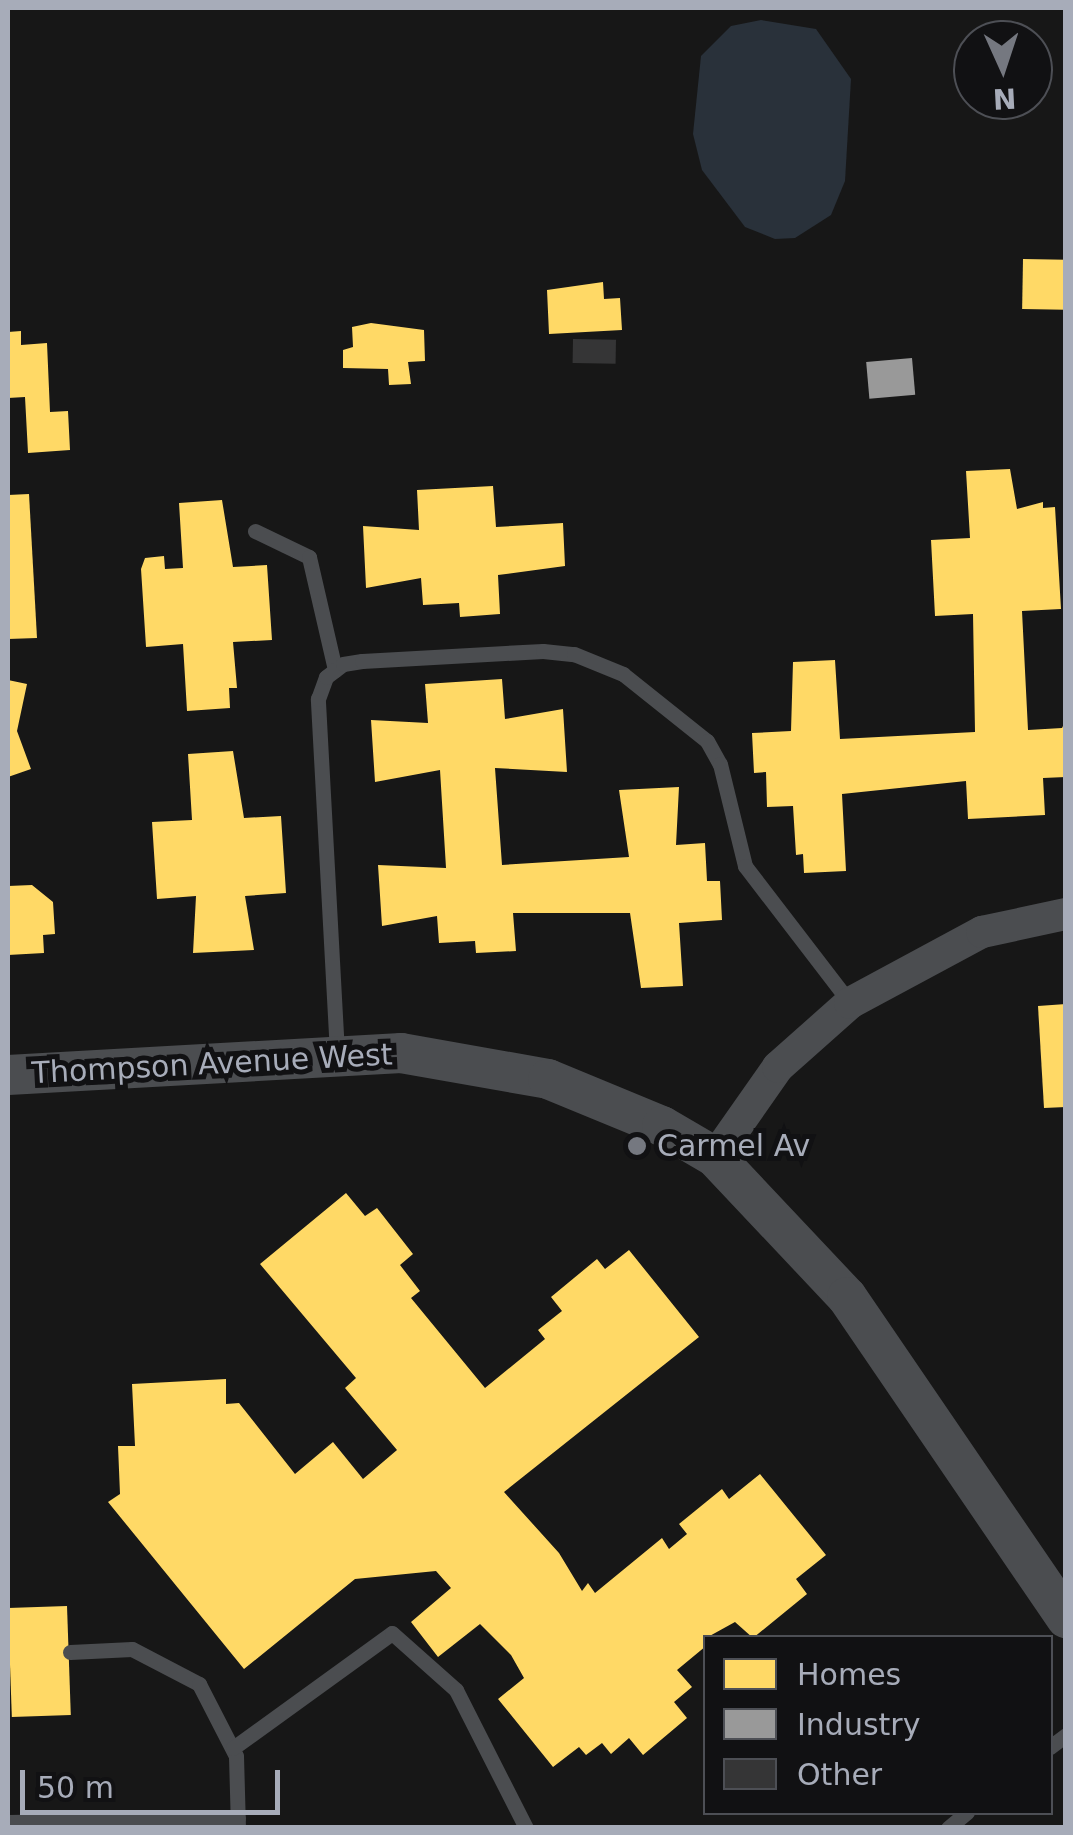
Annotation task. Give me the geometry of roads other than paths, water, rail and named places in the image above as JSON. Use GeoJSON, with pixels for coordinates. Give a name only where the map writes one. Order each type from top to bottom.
{"type":"FeatureCollection","features":[{"type":"Feature","properties":{"kind":"street"},"geometry":{"type":"LineString","coordinates":[[715,1157],[778,1067],[850,1003],[982,932],[1066,914]]}},
{"type":"Feature","properties":{"kind":"street","name":"Thompson Avenue West"},"geometry":{"type":"LineString","coordinates":[[8,1076],[337,1053],[401,1053],[548,1078],[662,1126],[715,1157],[848,1297],[1066,1618]]}},
{"type":"Feature","properties":{"kind":"lane"},"geometry":{"type":"LineString","coordinates":[[255,531],[309,556],[335,670]]}},
{"type":"Feature","properties":{"kind":"lane"},"geometry":{"type":"LineString","coordinates":[[337,1053],[318,700],[335,670],[362,661],[543,652],[574,654],[623,674],[707,741],[720,764],[746,866],[850,1003]]}},
{"type":"Feature","properties":{"kind":"lane"},"geometry":{"type":"LineString","coordinates":[[233,1748],[392,1633],[456,1690],[526,1828]]}},
{"type":"Feature","properties":{"kind":"lane"},"geometry":{"type":"LineString","coordinates":[[8,1822],[238,1823],[233,1748],[199,1684],[162,1659],[132,1649],[70,1652]]}},
{"type":"Feature","properties":{"kind":"place","name":"Carmel Av"},"geometry":{"type":"Point","coordinates":[637,1146]}}]}
